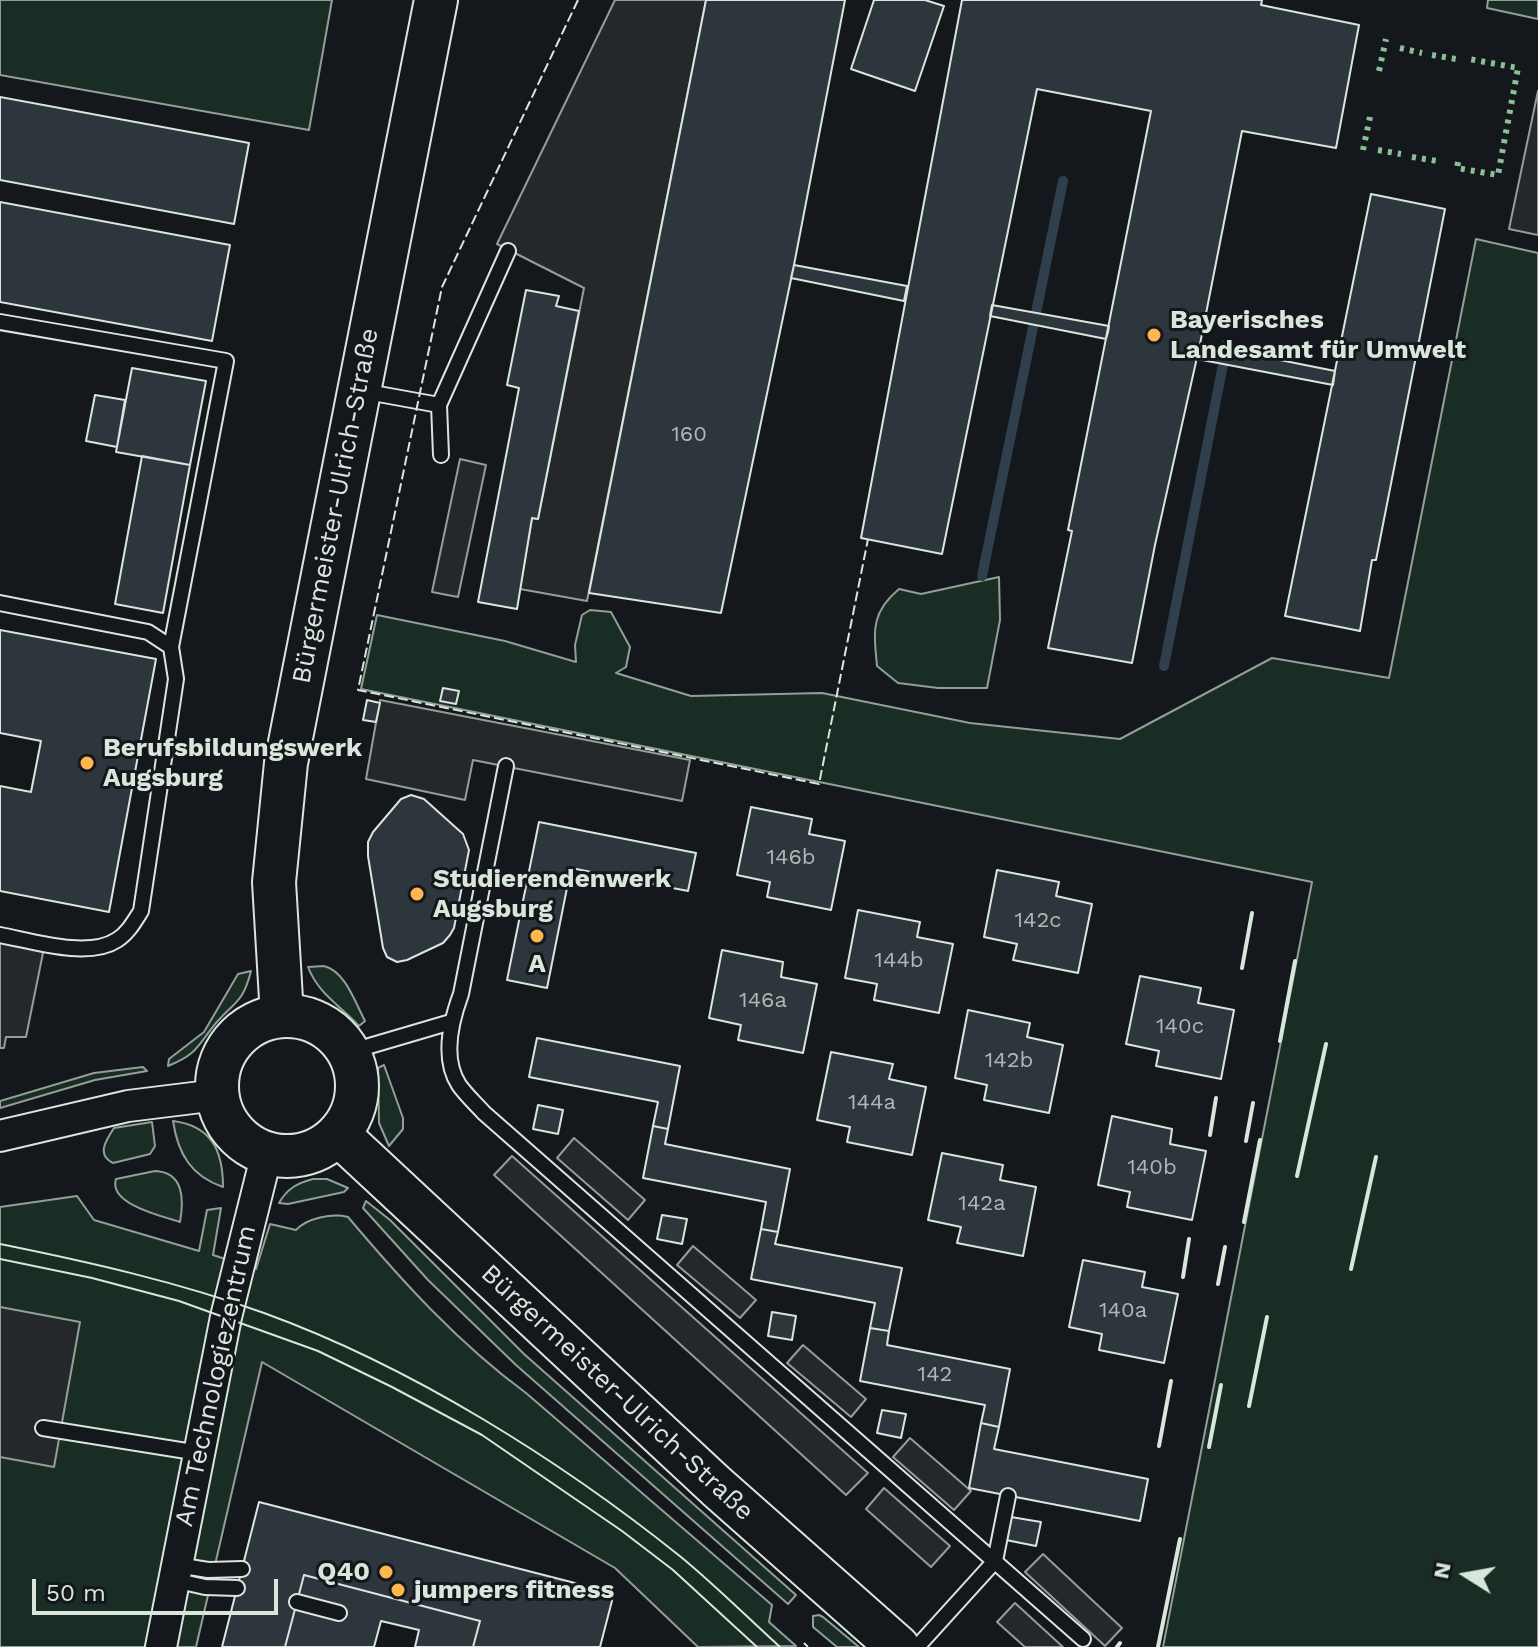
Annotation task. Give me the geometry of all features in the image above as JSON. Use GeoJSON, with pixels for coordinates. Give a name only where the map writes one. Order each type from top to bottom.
{"type":"FeatureCollection","features":[{"type":"Feature","properties":{"kind":"main road","name":"Bürgermeister-Ulrich-Straße"},"geometry":{"type":"LineString","coordinates":[[282,1016],[274,882],[286,763],[436,0]]}},
{"type":"Feature","properties":{"kind":"main road"},"geometry":{"type":"LineString","coordinates":[[282,1016],[313,1020],[332,1032],[349,1052],[357,1077],[355,1106],[340,1136],[306,1155],[291,1157],[267,1153],[247,1145],[222,1115],[217,1077],[227,1049],[256,1022],[282,1016]]}},
{"type":"Feature","properties":{"kind":"main road","name":"Bürgermeister-Ulrich-Straße"},"geometry":{"type":"LineString","coordinates":[[340,1136],[717,1487],[898,1647]]}},
{"type":"Feature","properties":{"kind":"street"},"geometry":{"type":"LineString","coordinates":[[0,1136],[128,1106],[217,1095]]}},
{"type":"Feature","properties":{"kind":"street","name":"Am Technologiezentrum"},"geometry":{"type":"LineString","coordinates":[[161,1647],[226,1317],[267,1153]]}},
{"type":"Feature","properties":{"kind":"lane"},"geometry":{"type":"LineString","coordinates":[[441,455],[439,405],[508,251]]}},
{"type":"Feature","properties":{"kind":"lane"},"geometry":{"type":"LineString","coordinates":[[0,322],[226,361],[171,647],[176,679],[141,911],[123,935],[98,948],[68,947],[0,935]]}},
{"type":"Feature","properties":{"kind":"lane"},"geometry":{"type":"LineString","coordinates":[[358,390],[439,405]]}},
{"type":"Feature","properties":{"kind":"lane"},"geometry":{"type":"LineString","coordinates":[[0,603],[148,632],[171,647]]}},
{"type":"Feature","properties":{"kind":"lane"},"geometry":{"type":"LineString","coordinates":[[506,766],[461,994],[451,1022],[451,1057],[458,1083],[484,1113],[1083,1639]]}},
{"type":"Feature","properties":{"kind":"lane"},"geometry":{"type":"LineString","coordinates":[[349,1052],[451,1022]]}},
{"type":"Feature","properties":{"kind":"lane"},"geometry":{"type":"LineString","coordinates":[[43,1428],[199,1453]]}},
{"type":"Feature","properties":{"kind":"lane"},"geometry":{"type":"LineString","coordinates":[[917,1647],[995,1561],[1008,1496]]}},
{"type":"Feature","properties":{"kind":"lane"},"geometry":{"type":"LineString","coordinates":[[176,1572],[242,1569]]}},
{"type":"Feature","properties":{"kind":"lane"},"geometry":{"type":"LineString","coordinates":[[176,1572],[205,1587],[237,1588]]}},
{"type":"Feature","properties":{"kind":"lane"},"geometry":{"type":"LineString","coordinates":[[297,1602],[339,1613]]}},
{"type":"Feature","properties":{"kind":"green space"},"geometry":{"type":"Polygon","coordinates":[[[0,0],[332,0],[309,130],[0,75],[0,0]]]}},
{"type":"Feature","properties":{"kind":"green space"},"geometry":{"type":"Polygon","coordinates":[[[1488,0],[1538,0],[1538,19],[1487,8],[1488,0]]]}},
{"type":"Feature","properties":{"kind":"green space"},"geometry":{"type":"Polygon","coordinates":[[[1476,239],[1538,253],[1538,1647],[1163,1647],[1312,882],[361,689],[377,615],[505,641],[576,662],[575,645],[582,615],[590,610],[611,612],[630,647],[626,667],[616,673],[691,696],[822,693],[970,723],[1120,739],[1272,658],[1389,678],[1476,239]]]}},
{"type":"Feature","properties":{"kind":"green space"},"geometry":{"type":"Polygon","coordinates":[[[999,577],[1000,620],[987,688],[938,688],[898,683],[877,666],[876,624],[883,606],[899,589],[921,594],[999,577]]]}},
{"type":"Feature","properties":{"kind":"green space"},"geometry":{"type":"Polygon","coordinates":[[[324,966],[338,974],[349,988],[365,1021],[359,1026],[324,992],[308,967],[324,966]]]}},
{"type":"Feature","properties":{"kind":"green space"},"geometry":{"type":"Polygon","coordinates":[[[251,971],[238,1001],[196,1049],[168,1066],[169,1059],[204,1032],[238,974],[251,971]]]}},
{"type":"Feature","properties":{"kind":"green space"},"geometry":{"type":"Polygon","coordinates":[[[384,1065],[403,1118],[403,1129],[389,1146],[379,1123],[378,1068],[384,1065]]]}},
{"type":"Feature","properties":{"kind":"green space"},"geometry":{"type":"Polygon","coordinates":[[[143,1067],[147,1071],[95,1080],[0,1108],[0,1101],[94,1073],[143,1067]]]}},
{"type":"Feature","properties":{"kind":"green space"},"geometry":{"type":"Polygon","coordinates":[[[173,1121],[197,1128],[213,1142],[221,1162],[223,1187],[194,1170],[178,1144],[173,1121]]]}},
{"type":"Feature","properties":{"kind":"green space"},"geometry":{"type":"Polygon","coordinates":[[[152,1122],[155,1146],[150,1154],[113,1163],[108,1160],[104,1147],[114,1128],[152,1122]]]}},
{"type":"Feature","properties":{"kind":"green space"},"geometry":{"type":"Polygon","coordinates":[[[155,1171],[172,1176],[177,1182],[182,1205],[180,1222],[138,1208],[120,1195],[116,1188],[116,1179],[155,1171]]]}},
{"type":"Feature","properties":{"kind":"green space"},"geometry":{"type":"Polygon","coordinates":[[[313,1179],[327,1179],[348,1188],[344,1192],[288,1204],[279,1203],[293,1187],[313,1179]]]}},
{"type":"Feature","properties":{"kind":"green space"},"geometry":{"type":"Polygon","coordinates":[[[77,1196],[94,1220],[199,1251],[207,1210],[221,1208],[213,1255],[256,1269],[270,1224],[296,1230],[320,1218],[348,1217],[410,1288],[454,1332],[772,1605],[769,1622],[796,1646],[698,1647],[615,1568],[262,1362],[196,1647],[0,1647],[0,1207],[77,1196]]]}},
{"type":"Feature","properties":{"kind":"green space"},"geometry":{"type":"Polygon","coordinates":[[[366,1201],[390,1220],[524,1354],[796,1595],[788,1604],[516,1365],[428,1280],[363,1208],[366,1201]]]}},
{"type":"Feature","properties":{"kind":"green space"},"geometry":{"type":"Polygon","coordinates":[[[819,1615],[859,1647],[837,1647],[813,1627],[813,1616],[819,1615]]]}},
{"type":"Feature","properties":{"kind":"shaded area"},"geometry":{"type":"Polygon","coordinates":[[[615,0],[706,0],[587,601],[520,589],[532,518],[538,519],[584,288],[497,244],[615,0]]]}},
{"type":"Feature","properties":{"kind":"shaded area"},"geometry":{"type":"Polygon","coordinates":[[[1538,91],[1538,235],[1509,229],[1538,91]]]}},
{"type":"Feature","properties":{"kind":"shaded area"},"geometry":{"type":"Polygon","coordinates":[[[460,459],[486,465],[458,597],[432,592],[460,459]]]}},
{"type":"Feature","properties":{"kind":"shaded area"},"geometry":{"type":"Polygon","coordinates":[[[380,700],[690,760],[682,801],[473,760],[465,800],[366,779],[380,700]]]}},
{"type":"Feature","properties":{"kind":"shaded area"},"geometry":{"type":"Polygon","coordinates":[[[0,935],[45,943],[26,1037],[6,1037],[4,1048],[0,1048],[0,935]]]}},
{"type":"Feature","properties":{"kind":"shaded area"},"geometry":{"type":"Polygon","coordinates":[[[574,1138],[645,1200],[628,1220],[557,1158],[574,1138]]]}},
{"type":"Feature","properties":{"kind":"shaded area"},"geometry":{"type":"Polygon","coordinates":[[[512,1156],[868,1473],[846,1495],[494,1175],[512,1156]]]}},
{"type":"Feature","properties":{"kind":"shaded area"},"geometry":{"type":"Polygon","coordinates":[[[693,1246],[756,1300],[740,1318],[677,1265],[693,1246]]]}},
{"type":"Feature","properties":{"kind":"shaded area"},"geometry":{"type":"Polygon","coordinates":[[[0,1307],[80,1322],[54,1467],[0,1457],[0,1307]]]}},
{"type":"Feature","properties":{"kind":"shaded area"},"geometry":{"type":"Polygon","coordinates":[[[803,1345],[866,1399],[851,1417],[787,1363],[803,1345]]]}},
{"type":"Feature","properties":{"kind":"shaded area"},"geometry":{"type":"Polygon","coordinates":[[[910,1438],[971,1491],[954,1510],[893,1457],[910,1438]]]}},
{"type":"Feature","properties":{"kind":"shaded area"},"geometry":{"type":"Polygon","coordinates":[[[884,1488],[950,1546],[931,1567],[866,1509],[884,1488]]]}},
{"type":"Feature","properties":{"kind":"shaded area"},"geometry":{"type":"Polygon","coordinates":[[[1043,1554],[1122,1628],[1105,1646],[1025,1572],[1043,1554]]]}},
{"type":"Feature","properties":{"kind":"shaded area"},"geometry":{"type":"Polygon","coordinates":[[[1015,1603],[1063,1647],[1025,1647],[997,1622],[1015,1603]]]}},
{"type":"Feature","properties":{"kind":"building"},"geometry":{"type":"Polygon","coordinates":[[[706,0],[845,0],[794,265],[721,613],[589,593],[706,0]]]}},
{"type":"Feature","properties":{"kind":"building"},"geometry":{"type":"Polygon","coordinates":[[[874,0],[925,0],[944,6],[915,91],[851,69],[874,0]]]}},
{"type":"Feature","properties":{"kind":"building","name":"Bayerisches Landesamt für Umwelt"},"geometry":{"type":"Polygon","coordinates":[[[962,0],[1262,0],[1261,5],[1359,25],[1336,148],[1242,131],[1132,663],[1048,648],[1072,531],[1068,530],[1151,111],[1037,89],[942,554],[861,538],[962,0]]]}},
{"type":"Feature","properties":{"kind":"building"},"geometry":{"type":"Polygon","coordinates":[[[0,97],[249,143],[234,224],[0,180],[0,97]]]}},
{"type":"Feature","properties":{"kind":"building"},"geometry":{"type":"Polygon","coordinates":[[[1371,194],[1445,209],[1360,631],[1285,616],[1371,194]]]}},
{"type":"Feature","properties":{"kind":"building"},"geometry":{"type":"Polygon","coordinates":[[[0,202],[230,245],[212,341],[0,302],[0,202]]]}},
{"type":"Feature","properties":{"kind":"building"},"geometry":{"type":"Polygon","coordinates":[[[794,265],[907,286],[904,301],[791,278],[794,265]]]}},
{"type":"Feature","properties":{"kind":"building"},"geometry":{"type":"Polygon","coordinates":[[[526,290],[559,296],[556,306],[579,311],[538,519],[532,518],[517,609],[478,602],[519,388],[507,385],[526,290]]]}},
{"type":"Feature","properties":{"kind":"building"},"geometry":{"type":"Polygon","coordinates":[[[992,305],[1109,326],[1108,332],[1106,339],[990,316],[992,305]]]}},
{"type":"Feature","properties":{"kind":"building"},"geometry":{"type":"Polygon","coordinates":[[[1200,344],[1335,371],[1333,385],[1197,359],[1200,344]]]}},
{"type":"Feature","properties":{"kind":"building"},"geometry":{"type":"Polygon","coordinates":[[[132,368],[206,381],[190,465],[116,452],[132,368]]]}},
{"type":"Feature","properties":{"kind":"building"},"geometry":{"type":"Polygon","coordinates":[[[95,395],[125,400],[117,447],[86,441],[95,395]]]}},
{"type":"Feature","properties":{"kind":"building"},"geometry":{"type":"Polygon","coordinates":[[[142,456],[190,465],[163,613],[115,604],[142,456]]]}},
{"type":"Feature","properties":{"kind":"building","name":"Berufsbildungswerk Augsburg"},"geometry":{"type":"Polygon","coordinates":[[[0,630],[156,659],[109,912],[0,891],[0,786],[31,792],[41,741],[0,733],[0,630]]]}},
{"type":"Feature","properties":{"kind":"building"},"geometry":{"type":"Polygon","coordinates":[[[443,688],[459,691],[456,704],[440,701],[443,688]]]}},
{"type":"Feature","properties":{"kind":"building"},"geometry":{"type":"Polygon","coordinates":[[[367,700],[380,703],[376,722],[363,720],[367,700]]]}},
{"type":"Feature","properties":{"kind":"building","name":"Studierendenwerk Augsburg"},"geometry":{"type":"Polygon","coordinates":[[[411,795],[424,799],[463,834],[469,850],[450,935],[443,943],[397,962],[387,957],[383,948],[368,842],[401,799],[411,795]]]}},
{"type":"Feature","properties":{"kind":"building"},"geometry":{"type":"Polygon","coordinates":[[[751,807],[812,819],[809,834],[845,841],[831,910],[767,897],[770,882],[737,875],[751,807]]]}},
{"type":"Feature","properties":{"kind":"building","name":"A"},"geometry":{"type":"Polygon","coordinates":[[[539,822],[696,853],[688,891],[571,868],[547,988],[507,980],[539,822]]]}},
{"type":"Feature","properties":{"kind":"building"},"geometry":{"type":"Polygon","coordinates":[[[997,870],[1059,882],[1056,896],[1092,904],[1078,973],[1013,960],[1017,944],[984,937],[997,870]]]}},
{"type":"Feature","properties":{"kind":"building"},"geometry":{"type":"Polygon","coordinates":[[[858,910],[920,922],[917,937],[953,944],[939,1013],[874,1000],[877,984],[845,978],[858,910]]]}},
{"type":"Feature","properties":{"kind":"building"},"geometry":{"type":"Polygon","coordinates":[[[722,950],[783,962],[781,977],[817,984],[803,1053],[738,1040],[741,1025],[709,1018],[722,950]]]}},
{"type":"Feature","properties":{"kind":"building"},"geometry":{"type":"Polygon","coordinates":[[[1140,976],[1201,988],[1198,1003],[1234,1010],[1221,1079],[1156,1066],[1159,1051],[1126,1044],[1140,976]]]}},
{"type":"Feature","properties":{"kind":"building"},"geometry":{"type":"Polygon","coordinates":[[[968,1010],[1030,1023],[1027,1037],[1063,1045],[1049,1113],[984,1100],[987,1085],[955,1078],[968,1010]]]}},
{"type":"Feature","properties":{"kind":"building"},"geometry":{"type":"Polygon","coordinates":[[[537,1038],[680,1066],[668,1129],[653,1126],[658,1102],[529,1077],[537,1038]]]}},
{"type":"Feature","properties":{"kind":"building"},"geometry":{"type":"Polygon","coordinates":[[[831,1052],[893,1064],[889,1079],[926,1087],[912,1155],[847,1142],[850,1127],[817,1120],[831,1052]]]}},
{"type":"Feature","properties":{"kind":"building"},"geometry":{"type":"Polygon","coordinates":[[[538,1105],[563,1110],[558,1134],[533,1129],[538,1105]]]}},
{"type":"Feature","properties":{"kind":"building"},"geometry":{"type":"Polygon","coordinates":[[[1112,1116],[1172,1129],[1170,1144],[1206,1151],[1192,1220],[1127,1207],[1130,1192],[1098,1185],[1112,1116]]]}},
{"type":"Feature","properties":{"kind":"building"},"geometry":{"type":"Polygon","coordinates":[[[653,1126],[668,1129],[665,1144],[790,1169],[778,1232],[761,1229],[766,1202],[643,1178],[653,1126]]]}},
{"type":"Feature","properties":{"kind":"building"},"geometry":{"type":"Polygon","coordinates":[[[942,1153],[1003,1165],[1000,1180],[1036,1187],[1023,1256],[957,1243],[961,1227],[928,1220],[942,1153]]]}},
{"type":"Feature","properties":{"kind":"building"},"geometry":{"type":"Polygon","coordinates":[[[662,1215],[687,1219],[682,1244],[657,1239],[662,1215]]]}},
{"type":"Feature","properties":{"kind":"building"},"geometry":{"type":"Polygon","coordinates":[[[761,1229],[778,1232],[775,1244],[902,1268],[889,1331],[870,1328],[875,1303],[751,1279],[761,1229]]]}},
{"type":"Feature","properties":{"kind":"building"},"geometry":{"type":"Polygon","coordinates":[[[1083,1260],[1145,1272],[1142,1287],[1178,1294],[1164,1363],[1099,1350],[1102,1334],[1069,1327],[1083,1260]]]}},
{"type":"Feature","properties":{"kind":"building"},"geometry":{"type":"Polygon","coordinates":[[[772,1312],[796,1316],[792,1340],[768,1336],[772,1312]]]}},
{"type":"Feature","properties":{"kind":"building"},"geometry":{"type":"Polygon","coordinates":[[[870,1328],[889,1331],[887,1345],[1010,1369],[999,1427],[981,1423],[985,1405],[860,1381],[870,1328]]]}},
{"type":"Feature","properties":{"kind":"building"},"geometry":{"type":"Polygon","coordinates":[[[882,1410],[906,1414],[901,1438],[877,1433],[882,1410]]]}},
{"type":"Feature","properties":{"kind":"building"},"geometry":{"type":"Polygon","coordinates":[[[981,1423],[999,1427],[994,1449],[1148,1479],[1140,1521],[969,1488],[981,1423]]]}},
{"type":"Feature","properties":{"kind":"building","name":"Q40"},"geometry":{"type":"Polygon","coordinates":[[[259,1502],[614,1593],[600,1647],[473,1647],[480,1621],[304,1575],[285,1647],[222,1647],[259,1502]]]}},
{"type":"Feature","properties":{"kind":"building"},"geometry":{"type":"Polygon","coordinates":[[[1011,1517],[1041,1522],[1036,1546],[1006,1540],[1011,1517]]]}},
{"type":"Feature","properties":{"kind":"building"},"geometry":{"type":"Polygon","coordinates":[[[304,1575],[480,1621],[473,1647],[415,1647],[419,1630],[381,1621],[374,1647],[285,1647],[304,1575]]]}},
{"type":"Feature","properties":{"kind":"waterway"},"geometry":{"type":"LineString","coordinates":[[982,576],[1063,181]]}},
{"type":"Feature","properties":{"kind":"waterway"},"geometry":{"type":"LineString","coordinates":[[1164,666],[1227,344]]}},
{"type":"Feature","properties":{"kind":"tram line"},"geometry":{"type":"LineString","coordinates":[[0,1244],[133,1274],[232,1302],[374,1360],[482,1418],[585,1485],[694,1568],[780,1647]]}},
{"type":"Feature","properties":{"kind":"tram line"},"geometry":{"type":"LineString","coordinates":[[0,1259],[92,1278],[179,1301],[318,1351],[392,1387],[482,1435],[622,1531],[673,1570],[757,1647]]}},
{"type":"Feature","properties":{"kind":"hedge"},"geometry":{"type":"LineString","coordinates":[[1379,71],[1386,39]]}},
{"type":"Feature","properties":{"kind":"hedge"},"geometry":{"type":"LineString","coordinates":[[1400,48],[1422,53]]}},
{"type":"Feature","properties":{"kind":"hedge"},"geometry":{"type":"LineString","coordinates":[[1432,55],[1456,59]]}},
{"type":"Feature","properties":{"kind":"hedge"},"geometry":{"type":"LineString","coordinates":[[1458,162],[1457,168],[1498,175],[1518,68],[1469,59]]}},
{"type":"Feature","properties":{"kind":"hedge"},"geometry":{"type":"LineString","coordinates":[[1363,150],[1370,117]]}},
{"type":"Feature","properties":{"kind":"hedge"},"geometry":{"type":"LineString","coordinates":[[1378,150],[1401,154]]}},
{"type":"Feature","properties":{"kind":"hedge"},"geometry":{"type":"LineString","coordinates":[[1412,157],[1437,161]]}},
{"type":"Feature","properties":{"kind":"fence"},"geometry":{"type":"LineString","coordinates":[[578,0],[442,287],[358,690],[819,784],[868,539]]}},
{"type":"Feature","properties":{"kind":"fence"},"geometry":{"type":"LineString","coordinates":[[804,1643],[808,1647]]}},
{"type":"Feature","properties":{"kind":"wall"},"geometry":{"type":"LineString","coordinates":[[1242,968],[1252,913]]}},
{"type":"Feature","properties":{"kind":"wall"},"geometry":{"type":"LineString","coordinates":[[1280,1041],[1295,961]]}},
{"type":"Feature","properties":{"kind":"wall"},"geometry":{"type":"LineString","coordinates":[[1297,1176],[1326,1044]]}},
{"type":"Feature","properties":{"kind":"wall"},"geometry":{"type":"LineString","coordinates":[[1210,1135],[1216,1098]]}},
{"type":"Feature","properties":{"kind":"wall"},"geometry":{"type":"LineString","coordinates":[[1246,1141],[1253,1103]]}},
{"type":"Feature","properties":{"kind":"wall"},"geometry":{"type":"LineString","coordinates":[[1244,1222],[1260,1140]]}},
{"type":"Feature","properties":{"kind":"wall"},"geometry":{"type":"LineString","coordinates":[[1351,1269],[1376,1157]]}},
{"type":"Feature","properties":{"kind":"wall"},"geometry":{"type":"LineString","coordinates":[[1183,1277],[1189,1239]]}},
{"type":"Feature","properties":{"kind":"wall"},"geometry":{"type":"LineString","coordinates":[[1218,1284],[1225,1247]]}},
{"type":"Feature","properties":{"kind":"wall"},"geometry":{"type":"LineString","coordinates":[[1249,1406],[1267,1317]]}},
{"type":"Feature","properties":{"kind":"wall"},"geometry":{"type":"LineString","coordinates":[[1159,1446],[1171,1381]]}},
{"type":"Feature","properties":{"kind":"wall"},"geometry":{"type":"LineString","coordinates":[[1209,1447],[1221,1385]]}},
{"type":"Feature","properties":{"kind":"wall"},"geometry":{"type":"LineString","coordinates":[[1158,1647],[1180,1539]]}},
{"type":"Feature","properties":{"kind":"wall"},"geometry":{"type":"LineString","coordinates":[[1117,1647],[1120,1643]]}},
{"type":"Feature","properties":{"kind":"place","name":"Bayerisches Landesamt für Umwelt"},"geometry":{"type":"Point","coordinates":[1154,335]}},
{"type":"Feature","properties":{"kind":"place","name":"Berufsbildungswerk Augsburg"},"geometry":{"type":"Point","coordinates":[87,763]}},
{"type":"Feature","properties":{"kind":"place","name":"Studierendenwerk Augsburg"},"geometry":{"type":"Point","coordinates":[417,894]}},
{"type":"Feature","properties":{"kind":"place","name":"A"},"geometry":{"type":"Point","coordinates":[537,936]}},
{"type":"Feature","properties":{"kind":"place","name":"Q40"},"geometry":{"type":"Point","coordinates":[386,1572]}},
{"type":"Feature","properties":{"kind":"place","name":"jumpers fitness"},"geometry":{"type":"Point","coordinates":[398,1590]}}]}
